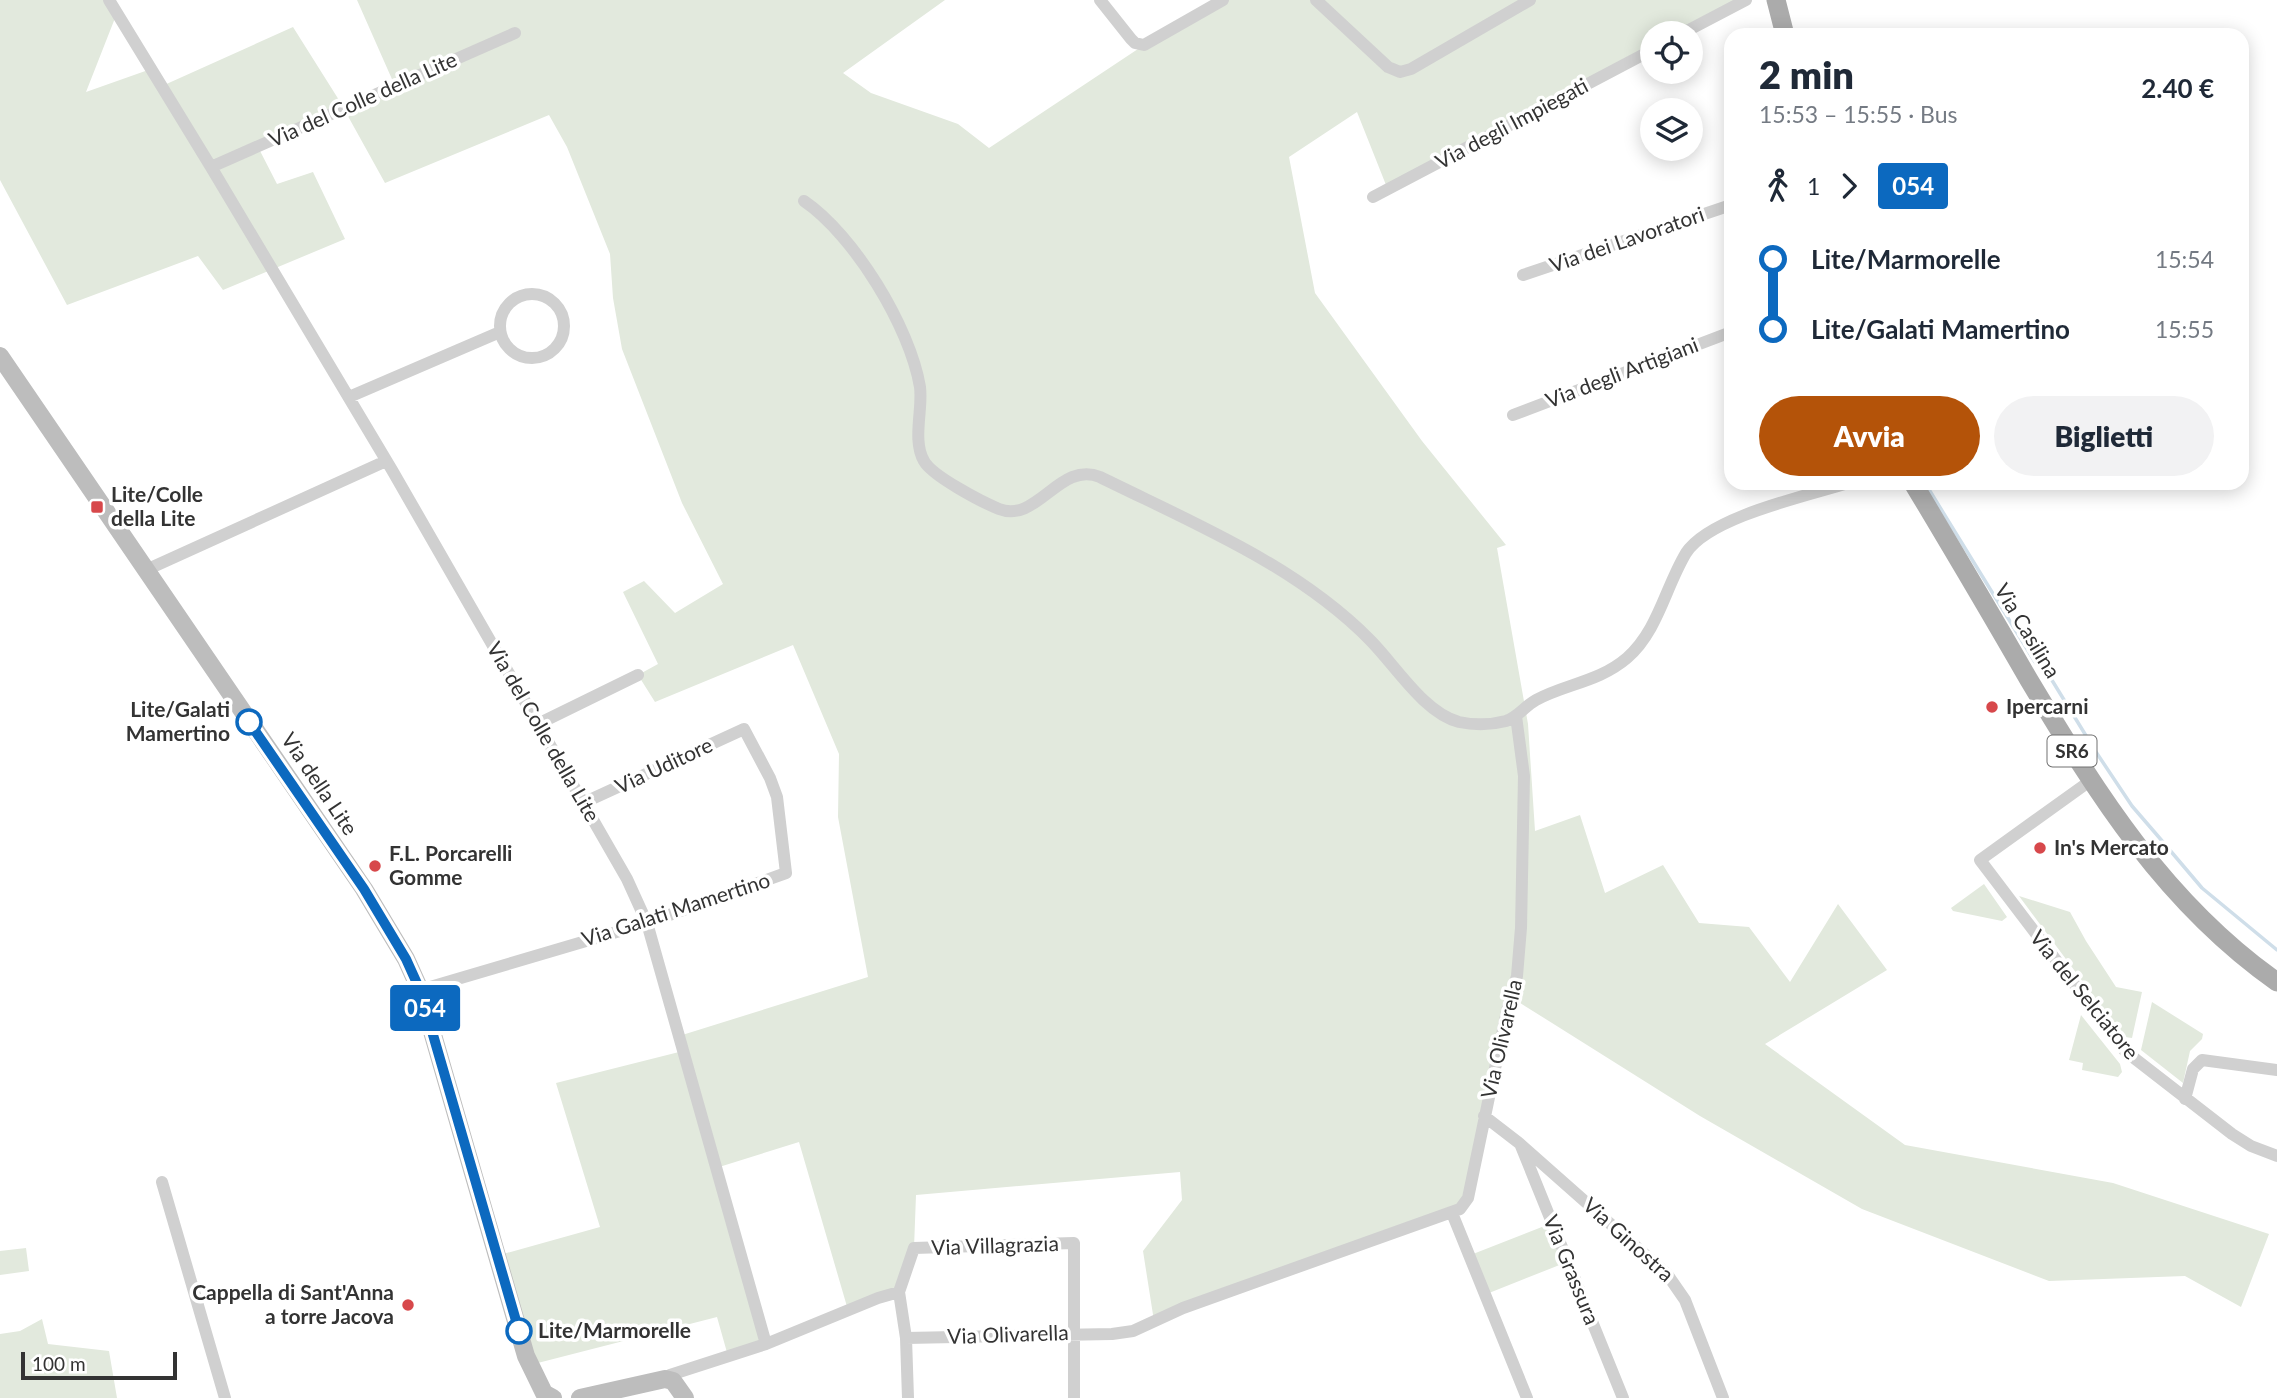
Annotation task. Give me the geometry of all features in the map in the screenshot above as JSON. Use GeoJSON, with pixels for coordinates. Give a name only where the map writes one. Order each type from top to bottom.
{"type":"FeatureCollection","features":[{"type":"Feature","properties":{"kind":"main road"},"geometry":{"type":"LineString","coordinates":[[1776,0],[1783,28]]}},
{"type":"Feature","properties":{"kind":"main road","name":"Via Casilina"},"geometry":{"type":"LineString","coordinates":[[1917,490],[2090,781],[2129,836],[2170,885],[2234,948],[2277,982]]}},
{"type":"Feature","properties":{"kind":"street","name":"Via del Colle della Lite"},"geometry":{"type":"LineString","coordinates":[[108,0],[349,397],[627,878],[647,923],[766,1344]]}},
{"type":"Feature","properties":{"kind":"street"},"geometry":{"type":"LineString","coordinates":[[1100,0],[1131,39],[1144,45],[1223,0]]}},
{"type":"Feature","properties":{"kind":"street"},"geometry":{"type":"LineString","coordinates":[[1316,0],[1388,67],[1400,72],[1411,69],[1530,0]]}},
{"type":"Feature","properties":{"kind":"street"},"geometry":{"type":"LineString","coordinates":[[1703,23],[1746,0]]}},
{"type":"Feature","properties":{"kind":"street","name":"Via del Colle della Lite"},"geometry":{"type":"LineString","coordinates":[[211,167],[515,33]]}},
{"type":"Feature","properties":{"kind":"street","name":"Via degli Impiegati"},"geometry":{"type":"LineString","coordinates":[[1373,197],[1640,56]]}},
{"type":"Feature","properties":{"kind":"street"},"geometry":{"type":"LineString","coordinates":[[804,201],[827,218],[842,234],[876,284],[898,326],[919,381],[920,451],[924,462],[934,472],[996,507],[1010,511],[1026,507],[1075,475],[1096,476],[1216,535],[1303,586],[1369,639],[1440,713],[1456,721],[1474,724],[1503,722],[1516,716],[1535,701],[1611,669],[1630,655],[1649,632],[1685,556],[1702,535],[1730,520],[1826,490]]}},
{"type":"Feature","properties":{"kind":"street","name":"Via dei Lavoratori"},"geometry":{"type":"LineString","coordinates":[[1523,275],[1724,207]]}},
{"type":"Feature","properties":{"kind":"street"},"geometry":{"type":"LineString","coordinates":[[525,295],[544,296],[559,309],[563,317],[564,328],[557,347],[540,358],[519,356],[504,342],[500,332],[500,322],[508,305],[525,295]]}},
{"type":"Feature","properties":{"kind":"street"},"geometry":{"type":"LineString","coordinates":[[349,397],[500,332]]}},
{"type":"Feature","properties":{"kind":"street","name":"Via degli Artigiani"},"geometry":{"type":"LineString","coordinates":[[1513,415],[1724,335]]}},
{"type":"Feature","properties":{"kind":"street","name":"Via della Lite"},"geometry":{"type":"LineString","coordinates":[[0,356],[364,889],[406,959],[420,990],[526,1356],[544,1393],[553,1398]]}},
{"type":"Feature","properties":{"kind":"street"},"geometry":{"type":"LineString","coordinates":[[146,570],[386,461]]}},
{"type":"Feature","properties":{"kind":"street"},"geometry":{"type":"LineString","coordinates":[[538,724],[638,675]]}},
{"type":"Feature","properties":{"kind":"street","name":"Via Olivarella"},"geometry":{"type":"LineString","coordinates":[[906,1338],[1112,1334],[1133,1331],[1183,1308],[1460,1209],[1468,1198],[1517,976],[1521,928],[1524,776],[1516,716]]}},
{"type":"Feature","properties":{"kind":"street","name":"Via Galati Mamertino"},"geometry":{"type":"LineString","coordinates":[[420,990],[647,923],[786,873],[776,797],[770,778],[744,729]]}},
{"type":"Feature","properties":{"kind":"street","name":"Via Uditore"},"geometry":{"type":"LineString","coordinates":[[583,803],[744,729]]}},
{"type":"Feature","properties":{"kind":"street","name":"Via del Selciatore"},"geometry":{"type":"LineString","coordinates":[[2090,781],[1980,860],[2121,1047],[2136,1062],[2244,1142],[2277,1156]]}},
{"type":"Feature","properties":{"kind":"street"},"geometry":{"type":"LineString","coordinates":[[2185,1099],[2193,1069],[2202,1060],[2277,1070]]}},
{"type":"Feature","properties":{"kind":"street","name":"Via Ginostra"},"geometry":{"type":"LineString","coordinates":[[1485,1116],[1519,1143],[1678,1286],[1723,1398]]}},
{"type":"Feature","properties":{"kind":"street","name":"Via Grassura"},"geometry":{"type":"LineString","coordinates":[[1519,1143],[1623,1398]]}},
{"type":"Feature","properties":{"kind":"street"},"geometry":{"type":"LineString","coordinates":[[162,1182],[225,1398]]}},
{"type":"Feature","properties":{"kind":"street"},"geometry":{"type":"LineString","coordinates":[[1452,1213],[1527,1398]]}},
{"type":"Feature","properties":{"kind":"street","name":"Via Villagrazia"},"geometry":{"type":"LineString","coordinates":[[899,1292],[914,1248],[1074,1244],[1076,1333]]}},
{"type":"Feature","properties":{"kind":"street"},"geometry":{"type":"LineString","coordinates":[[580,1398],[665,1379],[670,1375],[766,1344],[899,1292],[906,1338],[908,1398]]}},
{"type":"Feature","properties":{"kind":"street"},"geometry":{"type":"LineString","coordinates":[[1074,1398],[1076,1333]]}},
{"type":"Feature","properties":{"kind":"street"},"geometry":{"type":"LineString","coordinates":[[665,1379],[673,1381],[685,1398]]}},
{"type":"Feature","properties":{"kind":"shaded area"},"geometry":{"type":"Polygon","coordinates":[[[0,0],[109,0],[117,13],[86,92],[151,69],[162,86],[293,27],[344,108],[395,86],[357,0],[945,0],[843,73],[871,93],[958,124],[989,148],[1144,45],[1223,0],[1742,0],[1703,21],[1640,21],[1640,54],[1388,190],[1357,112],[1289,157],[1315,293],[1422,441],[1506,545],[1497,548],[1528,724],[1535,831],[1580,815],[1605,893],[1663,865],[1699,923],[1749,927],[1790,982],[1838,904],[1887,970],[1765,1044],[1905,1145],[2113,1183],[2269,1234],[2241,1307],[2185,1276],[2049,1281],[1862,1209],[1700,1116],[1517,1001],[1484,1116],[1468,1198],[1452,1213],[1154,1321],[1143,1251],[1182,1200],[1180,1172],[916,1195],[914,1248],[899,1292],[848,1310],[799,1142],[716,1168],[766,1344],[728,1356],[717,1317],[526,1366],[496,1256],[600,1227],[556,1083],[683,1051],[679,1036],[868,977],[838,817],[839,754],[793,645],[655,702],[638,675],[658,664],[623,592],[644,581],[675,613],[723,584],[682,503],[622,349],[613,298],[610,254],[567,147],[549,115],[385,183],[344,109],[258,147],[277,184],[313,172],[345,239],[223,290],[198,256],[67,305],[0,180],[0,0]]]}},
{"type":"Feature","properties":{"kind":"shaded area"},"geometry":{"type":"Polygon","coordinates":[[[1984,884],[2007,917],[2002,921],[1953,911],[1951,908],[1984,884]]]}},
{"type":"Feature","properties":{"kind":"shaded area"},"geometry":{"type":"Polygon","coordinates":[[[2019,896],[2070,912],[2116,987],[2142,992],[2132,1038],[2125,1037],[2115,1025],[2019,896]]]}},
{"type":"Feature","properties":{"kind":"shaded area"},"geometry":{"type":"Polygon","coordinates":[[[2152,1002],[2203,1034],[2202,1039],[2190,1051],[2183,1083],[2141,1050],[2152,1002]]]}},
{"type":"Feature","properties":{"kind":"shaded area"},"geometry":{"type":"Polygon","coordinates":[[[2081,1015],[2120,1064],[2122,1072],[2118,1077],[2082,1070],[2083,1063],[2069,1060],[2081,1015]]]}},
{"type":"Feature","properties":{"kind":"shaded area"},"geometry":{"type":"Polygon","coordinates":[[[1547,1225],[1562,1264],[1489,1293],[1473,1254],[1547,1225]]]}},
{"type":"Feature","properties":{"kind":"shaded area"},"geometry":{"type":"Polygon","coordinates":[[[26,1248],[29,1271],[0,1275],[0,1251],[26,1248]]]}},
{"type":"Feature","properties":{"kind":"shaded area"},"geometry":{"type":"Polygon","coordinates":[[[42,1319],[48,1344],[109,1351],[117,1398],[0,1398],[0,1334],[20,1331],[42,1319]]]}},
{"type":"Feature","properties":{"kind":"waterway"},"geometry":{"type":"LineString","coordinates":[[1929,490],[2035,662],[2050,677],[2132,806],[2202,888],[2277,950]]}},
{"type":"Feature","properties":{"kind":"bus line","name":"054"},"geometry":{"type":"LineString","coordinates":[[249,722],[364,889],[406,959],[420,990],[519,1331]]}},
{"type":"Feature","properties":{"kind":"place","name":"Lite/Colle della Lite"},"geometry":{"type":"Point","coordinates":[97,507]}},
{"type":"Feature","properties":{"kind":"place","name":"Ipercarni"},"geometry":{"type":"Point","coordinates":[1992,707]}},
{"type":"Feature","properties":{"kind":"place","name":"Lite/Galati Mamertino"},"geometry":{"type":"Point","coordinates":[249,722]}},
{"type":"Feature","properties":{"kind":"place","name":"In's Mercato"},"geometry":{"type":"Point","coordinates":[2040,848]}},
{"type":"Feature","properties":{"kind":"place","name":"F.L. Porcarelli Gomme"},"geometry":{"type":"Point","coordinates":[375,866]}},
{"type":"Feature","properties":{"kind":"place","name":"Cappella di Sant'Anna a torre Jacova"},"geometry":{"type":"Point","coordinates":[408,1305]}},
{"type":"Feature","properties":{"kind":"place","name":"Lite/Marmorelle"},"geometry":{"type":"Point","coordinates":[519,1331]}}]}
